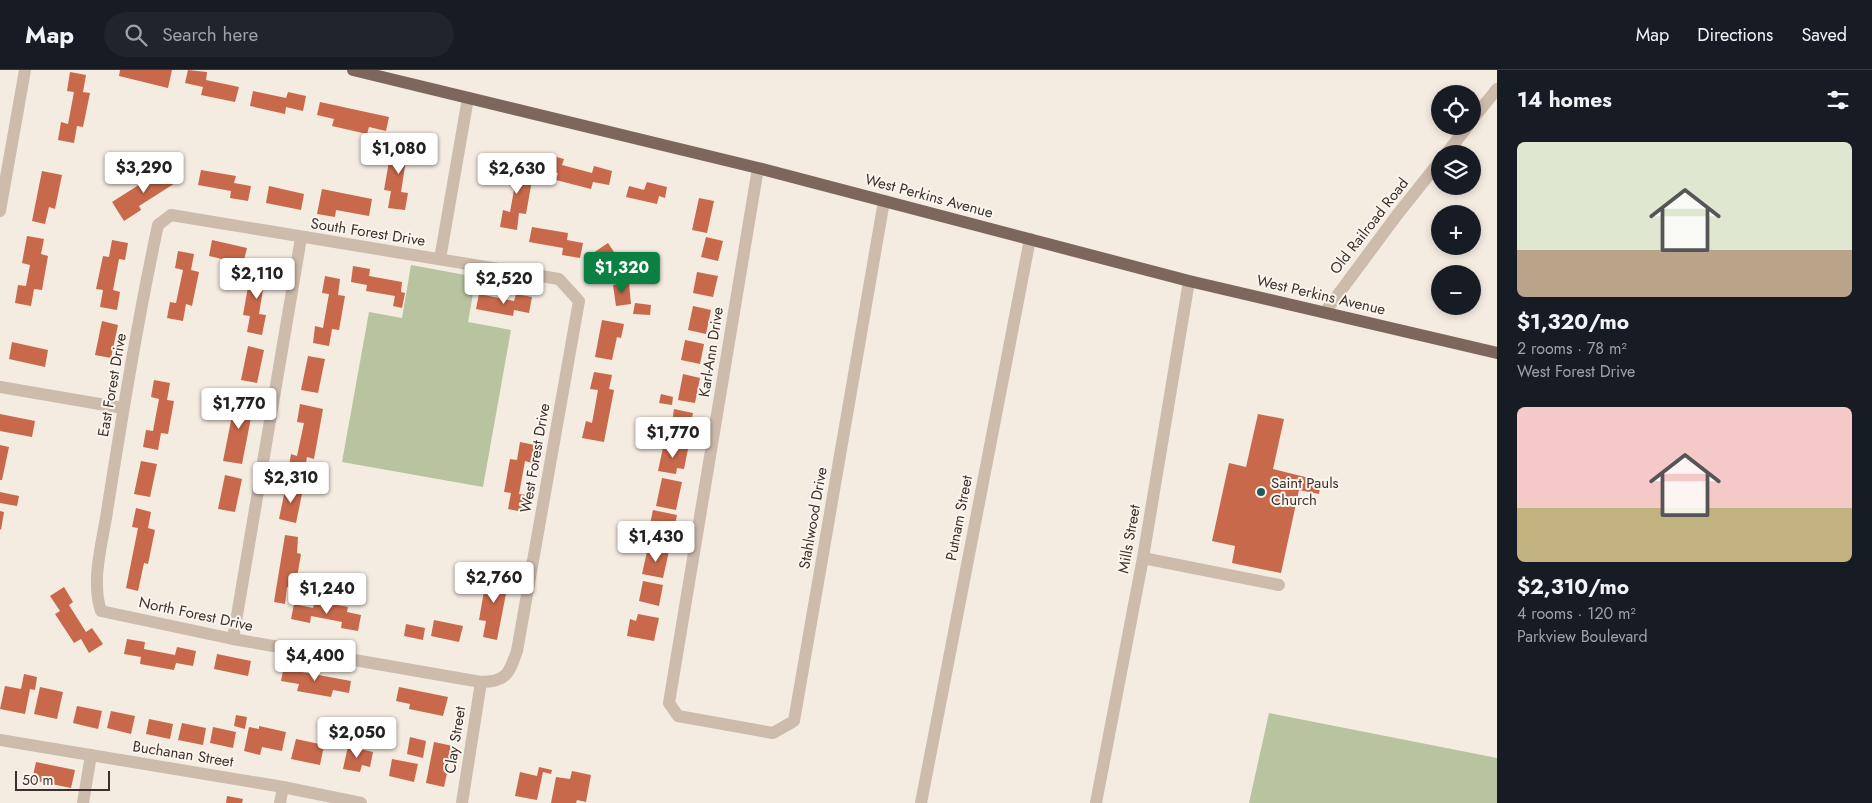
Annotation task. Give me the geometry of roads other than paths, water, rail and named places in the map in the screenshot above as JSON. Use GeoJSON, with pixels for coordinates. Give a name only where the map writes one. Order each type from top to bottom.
{"type":"FeatureCollection","features":[{"type":"Feature","properties":{"kind":"main road","name":"West Perkins Avenue"},"geometry":{"type":"LineString","coordinates":[[353,70],[758,168],[1189,281],[1497,353]]}},
{"type":"Feature","properties":{"kind":"street"},"geometry":{"type":"LineString","coordinates":[[0,211],[4,168],[25,70]]}},
{"type":"Feature","properties":{"kind":"street"},"geometry":{"type":"LineString","coordinates":[[1481,109],[1497,90]]}},
{"type":"Feature","properties":{"kind":"street"},"geometry":{"type":"LineString","coordinates":[[440,259],[468,98]]}},
{"type":"Feature","properties":{"kind":"street"},"geometry":{"type":"LineString","coordinates":[[1453,145],[1461,135]]}},
{"type":"Feature","properties":{"kind":"street","name":"Karl-Ann Drive"},"geometry":{"type":"LineString","coordinates":[[678,716],[669,703],[758,168]]}},
{"type":"Feature","properties":{"kind":"street","name":"Old Railroad Road"},"geometry":{"type":"LineString","coordinates":[[1325,312],[1396,215],[1431,172]]}},
{"type":"Feature","properties":{"kind":"street","name":"Stahlwood Drive"},"geometry":{"type":"LineString","coordinates":[[678,716],[774,733],[794,721],[884,201]]}},
{"type":"Feature","properties":{"kind":"street","name":"South Forest Drive"},"geometry":{"type":"LineString","coordinates":[[171,215],[301,238],[559,279]]}},
{"type":"Feature","properties":{"kind":"street","name":"East Forest Drive"},"geometry":{"type":"LineString","coordinates":[[99,568],[123,408],[158,224],[171,215]]}},
{"type":"Feature","properties":{"kind":"street"},"geometry":{"type":"LineString","coordinates":[[233,639],[301,238]]}},
{"type":"Feature","properties":{"kind":"street","name":"Putnam Street"},"geometry":{"type":"LineString","coordinates":[[921,803],[1030,239]]}},
{"type":"Feature","properties":{"kind":"street","name":"West Forest Drive"},"geometry":{"type":"LineString","coordinates":[[517,650],[580,301],[559,279]]}},
{"type":"Feature","properties":{"kind":"street","name":"Mills Street"},"geometry":{"type":"LineString","coordinates":[[1096,803],[1143,558],[1189,281]]}},
{"type":"Feature","properties":{"kind":"street"},"geometry":{"type":"LineString","coordinates":[[0,387],[123,408]]}},
{"type":"Feature","properties":{"kind":"street"},"geometry":{"type":"LineString","coordinates":[[1143,558],[1279,585]]}},
{"type":"Feature","properties":{"kind":"street","name":"North Forest Drive"},"geometry":{"type":"LineString","coordinates":[[99,568],[96,599],[100,610],[233,639],[481,682],[494,682],[508,674],[517,650]]}},
{"type":"Feature","properties":{"kind":"street","name":"Clay Street"},"geometry":{"type":"LineString","coordinates":[[462,803],[481,682]]}},
{"type":"Feature","properties":{"kind":"street","name":"Buchanan Street"},"geometry":{"type":"LineString","coordinates":[[0,740],[283,787],[361,803]]}},
{"type":"Feature","properties":{"kind":"street"},"geometry":{"type":"LineString","coordinates":[[83,803],[91,755]]}},
{"type":"Feature","properties":{"kind":"street"},"geometry":{"type":"LineString","coordinates":[[280,803],[283,787]]}},
{"type":"Feature","properties":{"kind":"place","name":"Saint Pauls Church"},"geometry":{"type":"Point","coordinates":[1261,492]}}]}
